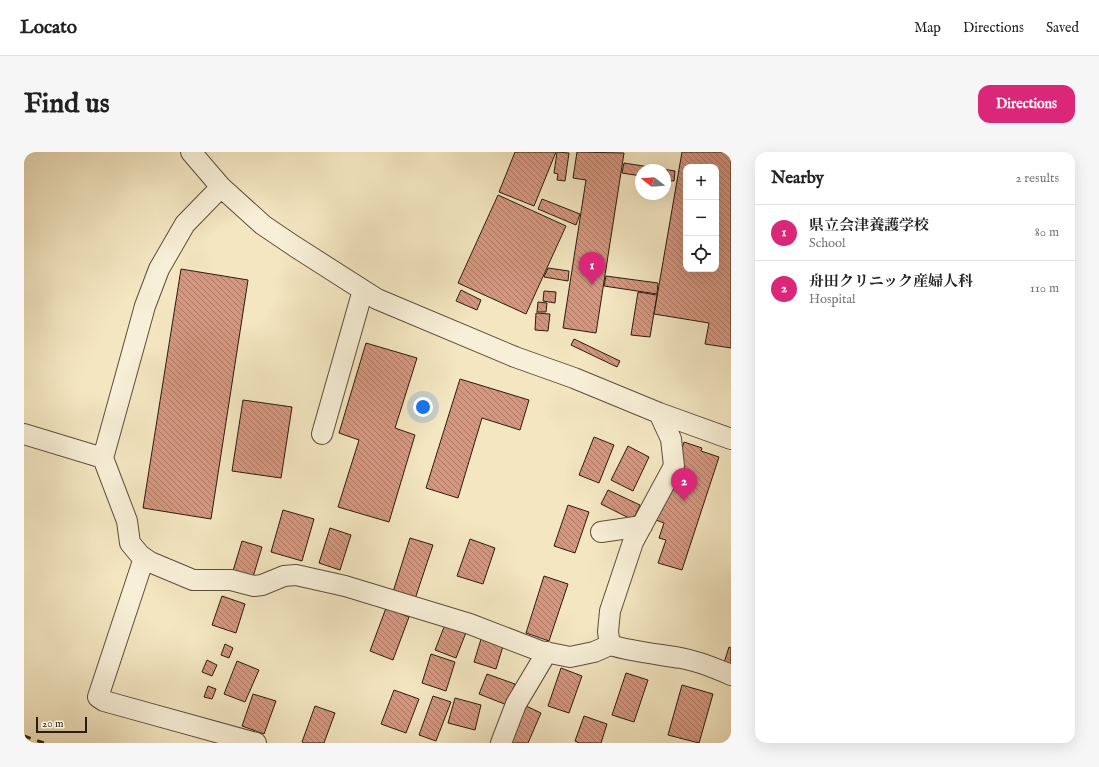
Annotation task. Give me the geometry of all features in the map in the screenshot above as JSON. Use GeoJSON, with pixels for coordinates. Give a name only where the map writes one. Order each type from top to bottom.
{"type":"FeatureCollection","features":[{"type":"Feature","properties":{"kind":"street"},"geometry":{"type":"LineString","coordinates":[[191,152],[221,187],[264,225],[377,299],[515,357],[574,378],[659,413],[731,439]]}},
{"type":"Feature","properties":{"kind":"street"},"geometry":{"type":"LineString","coordinates":[[221,187],[185,224],[159,269],[145,306],[103,458],[127,521],[130,543],[140,555],[193,580],[231,580],[254,586],[262,585],[284,576],[296,575],[345,586],[470,624],[540,651],[570,657],[594,652],[610,645],[631,651],[682,658],[711,666],[731,675]]}},
{"type":"Feature","properties":{"kind":"street"},"geometry":{"type":"LineString","coordinates":[[322,434],[363,290]]}},
{"type":"Feature","properties":{"kind":"street"},"geometry":{"type":"LineString","coordinates":[[610,645],[608,632],[610,611],[633,542],[674,466],[671,439],[659,413]]}},
{"type":"Feature","properties":{"kind":"street"},"geometry":{"type":"LineString","coordinates":[[24,434],[103,458]]}},
{"type":"Feature","properties":{"kind":"street"},"geometry":{"type":"LineString","coordinates":[[601,532],[642,526]]}},
{"type":"Feature","properties":{"kind":"street"},"geometry":{"type":"LineString","coordinates":[[144,558],[98,697],[104,701],[256,743]]}},
{"type":"Feature","properties":{"kind":"street"},"geometry":{"type":"LineString","coordinates":[[501,743],[516,704],[548,652]]}},
{"type":"Feature","properties":{"kind":"building"},"geometry":{"type":"Polygon","coordinates":[[[515,152],[556,152],[534,206],[499,192],[515,152]]]}},
{"type":"Feature","properties":{"kind":"building"},"geometry":{"type":"Polygon","coordinates":[[[557,152],[569,153],[565,181],[557,180],[558,174],[554,173],[557,152]]]}},
{"type":"Feature","properties":{"kind":"building"},"geometry":{"type":"Polygon","coordinates":[[[577,152],[624,153],[596,333],[563,328],[586,180],[573,178],[577,152]]]}},
{"type":"Feature","properties":{"kind":"building"},"geometry":{"type":"Polygon","coordinates":[[[682,152],[731,152],[731,348],[705,344],[709,323],[654,314],[682,152]]]}},
{"type":"Feature","properties":{"kind":"building"},"geometry":{"type":"Polygon","coordinates":[[[624,163],[635,165],[635,175],[622,173],[624,163]]]}},
{"type":"Feature","properties":{"kind":"building"},"geometry":{"type":"Polygon","coordinates":[[[671,170],[675,171],[674,181],[671,181],[671,170]]]}},
{"type":"Feature","properties":{"kind":"building"},"geometry":{"type":"Polygon","coordinates":[[[498,195],[566,226],[526,314],[458,283],[498,195]]]}},
{"type":"Feature","properties":{"kind":"building"},"geometry":{"type":"Polygon","coordinates":[[[542,199],[580,214],[576,225],[538,209],[542,199]]]}},
{"type":"Feature","properties":{"kind":"building"},"geometry":{"type":"Polygon","coordinates":[[[548,268],[569,271],[568,281],[544,277],[548,268]]]}},
{"type":"Feature","properties":{"kind":"building"},"geometry":{"type":"Polygon","coordinates":[[[181,269],[248,280],[211,519],[143,508],[181,269]]]}},
{"type":"Feature","properties":{"kind":"building"},"geometry":{"type":"Polygon","coordinates":[[[606,276],[658,283],[657,294],[604,286],[606,276]]]}},
{"type":"Feature","properties":{"kind":"building"},"geometry":{"type":"Polygon","coordinates":[[[461,290],[481,300],[477,310],[456,301],[461,290]]]}},
{"type":"Feature","properties":{"kind":"building"},"geometry":{"type":"Polygon","coordinates":[[[544,291],[556,292],[555,303],[543,301],[544,291]]]}},
{"type":"Feature","properties":{"kind":"building"},"geometry":{"type":"Polygon","coordinates":[[[638,292],[657,295],[650,337],[631,335],[638,292]]]}},
{"type":"Feature","properties":{"kind":"building"},"geometry":{"type":"Polygon","coordinates":[[[538,302],[547,303],[546,312],[537,312],[538,302]]]}},
{"type":"Feature","properties":{"kind":"building"},"geometry":{"type":"Polygon","coordinates":[[[536,313],[550,314],[548,331],[535,330],[536,313]]]}},
{"type":"Feature","properties":{"kind":"building"},"geometry":{"type":"Polygon","coordinates":[[[574,339],[620,361],[617,367],[571,345],[574,339]]]}},
{"type":"Feature","properties":{"kind":"building"},"geometry":{"type":"Polygon","coordinates":[[[366,343],[417,358],[395,428],[415,435],[389,522],[338,507],[359,440],[339,433],[366,343]]]}},
{"type":"Feature","properties":{"kind":"building"},"geometry":{"type":"Polygon","coordinates":[[[460,379],[529,400],[520,430],[482,418],[458,498],[426,488],[460,379]]]}},
{"type":"Feature","properties":{"kind":"building"},"geometry":{"type":"Polygon","coordinates":[[[243,400],[292,407],[281,478],[232,471],[243,400]]]}},
{"type":"Feature","properties":{"kind":"building"},"geometry":{"type":"Polygon","coordinates":[[[594,437],[614,445],[599,483],[579,475],[594,437]]]}},
{"type":"Feature","properties":{"kind":"building"},"geometry":{"type":"Polygon","coordinates":[[[684,442],[702,448],[701,451],[719,457],[682,570],[658,563],[666,540],[659,538],[664,523],[656,520],[674,475],[682,477],[685,466],[677,464],[684,442]]]}},
{"type":"Feature","properties":{"kind":"building"},"geometry":{"type":"Polygon","coordinates":[[[628,446],[649,457],[633,491],[611,480],[628,446]]]}},
{"type":"Feature","properties":{"kind":"building"},"geometry":{"type":"Polygon","coordinates":[[[608,490],[640,505],[633,520],[601,504],[608,490]]]}},
{"type":"Feature","properties":{"kind":"building"},"geometry":{"type":"Polygon","coordinates":[[[568,505],[589,512],[575,553],[554,546],[568,505]]]}},
{"type":"Feature","properties":{"kind":"building"},"geometry":{"type":"Polygon","coordinates":[[[283,510],[314,519],[302,561],[271,552],[283,510]]]}},
{"type":"Feature","properties":{"kind":"building"},"geometry":{"type":"Polygon","coordinates":[[[330,528],[351,535],[340,570],[319,563],[330,528]]]}},
{"type":"Feature","properties":{"kind":"building"},"geometry":{"type":"Polygon","coordinates":[[[410,538],[433,545],[415,599],[393,592],[410,538]]]}},
{"type":"Feature","properties":{"kind":"building"},"geometry":{"type":"Polygon","coordinates":[[[470,539],[495,548],[483,584],[457,576],[470,539]]]}},
{"type":"Feature","properties":{"kind":"building"},"geometry":{"type":"Polygon","coordinates":[[[242,541],[262,547],[253,577],[233,571],[242,541]]]}},
{"type":"Feature","properties":{"kind":"building"},"geometry":{"type":"Polygon","coordinates":[[[544,576],[568,584],[549,641],[526,633],[544,576]]]}},
{"type":"Feature","properties":{"kind":"building"},"geometry":{"type":"Polygon","coordinates":[[[222,596],[245,604],[236,633],[212,625],[222,596]]]}},
{"type":"Feature","properties":{"kind":"building"},"geometry":{"type":"Polygon","coordinates":[[[386,608],[409,617],[393,660],[370,651],[386,608]]]}},
{"type":"Feature","properties":{"kind":"building"},"geometry":{"type":"Polygon","coordinates":[[[446,622],[467,630],[456,658],[435,650],[446,622]]]}},
{"type":"Feature","properties":{"kind":"building"},"geometry":{"type":"Polygon","coordinates":[[[482,636],[504,643],[496,669],[474,662],[482,636]]]}},
{"type":"Feature","properties":{"kind":"building"},"geometry":{"type":"Polygon","coordinates":[[[225,644],[233,648],[229,658],[221,655],[225,644]]]}},
{"type":"Feature","properties":{"kind":"building"},"geometry":{"type":"Polygon","coordinates":[[[729,647],[731,648],[731,668],[723,666],[729,647]]]}},
{"type":"Feature","properties":{"kind":"building"},"geometry":{"type":"Polygon","coordinates":[[[431,654],[455,662],[446,691],[422,683],[431,654]]]}},
{"type":"Feature","properties":{"kind":"building"},"geometry":{"type":"Polygon","coordinates":[[[207,660],[217,665],[212,676],[202,672],[207,660]]]}},
{"type":"Feature","properties":{"kind":"building"},"geometry":{"type":"Polygon","coordinates":[[[237,661],[259,670],[245,702],[224,694],[237,661]]]}},
{"type":"Feature","properties":{"kind":"building"},"geometry":{"type":"Polygon","coordinates":[[[561,668],[582,676],[569,713],[548,706],[561,668]]]}},
{"type":"Feature","properties":{"kind":"building"},"geometry":{"type":"Polygon","coordinates":[[[626,673],[648,680],[634,722],[612,715],[626,673]]]}},
{"type":"Feature","properties":{"kind":"building"},"geometry":{"type":"Polygon","coordinates":[[[487,674],[515,684],[507,705],[479,694],[487,674]]]}},
{"type":"Feature","properties":{"kind":"building"},"geometry":{"type":"Polygon","coordinates":[[[682,685],[713,694],[699,743],[668,735],[682,685]]]}},
{"type":"Feature","properties":{"kind":"building"},"geometry":{"type":"Polygon","coordinates":[[[208,686],[216,689],[212,699],[204,697],[208,686]]]}},
{"type":"Feature","properties":{"kind":"building"},"geometry":{"type":"Polygon","coordinates":[[[394,690],[419,699],[406,733],[381,724],[394,690]]]}},
{"type":"Feature","properties":{"kind":"building"},"geometry":{"type":"Polygon","coordinates":[[[253,694],[276,701],[264,734],[242,726],[253,694]]]}},
{"type":"Feature","properties":{"kind":"building"},"geometry":{"type":"Polygon","coordinates":[[[433,696],[451,702],[436,741],[419,735],[433,696]]]}},
{"type":"Feature","properties":{"kind":"building"},"geometry":{"type":"Polygon","coordinates":[[[455,698],[481,705],[475,730],[448,723],[455,698]]]}},
{"type":"Feature","properties":{"kind":"building"},"geometry":{"type":"Polygon","coordinates":[[[524,705],[541,713],[528,743],[508,743],[524,705]]]}},
{"type":"Feature","properties":{"kind":"building"},"geometry":{"type":"Polygon","coordinates":[[[315,706],[335,713],[324,743],[304,743],[302,742],[315,706]]]}},
{"type":"Feature","properties":{"kind":"building"},"geometry":{"type":"Polygon","coordinates":[[[584,716],[607,724],[601,743],[579,743],[575,741],[584,716]]]}},
{"type":"Feature","properties":{"kind":"railway"},"geometry":{"type":"LineString","coordinates":[[24,736],[44,743]]}},
{"type":"Feature","properties":{"kind":"place","name":"県立会津養護学校"},"geometry":{"type":"Point","coordinates":[592,285]}},
{"type":"Feature","properties":{"kind":"place","name":"舟田クリニック産婦人科"},"geometry":{"type":"Point","coordinates":[684,501]}}]}
